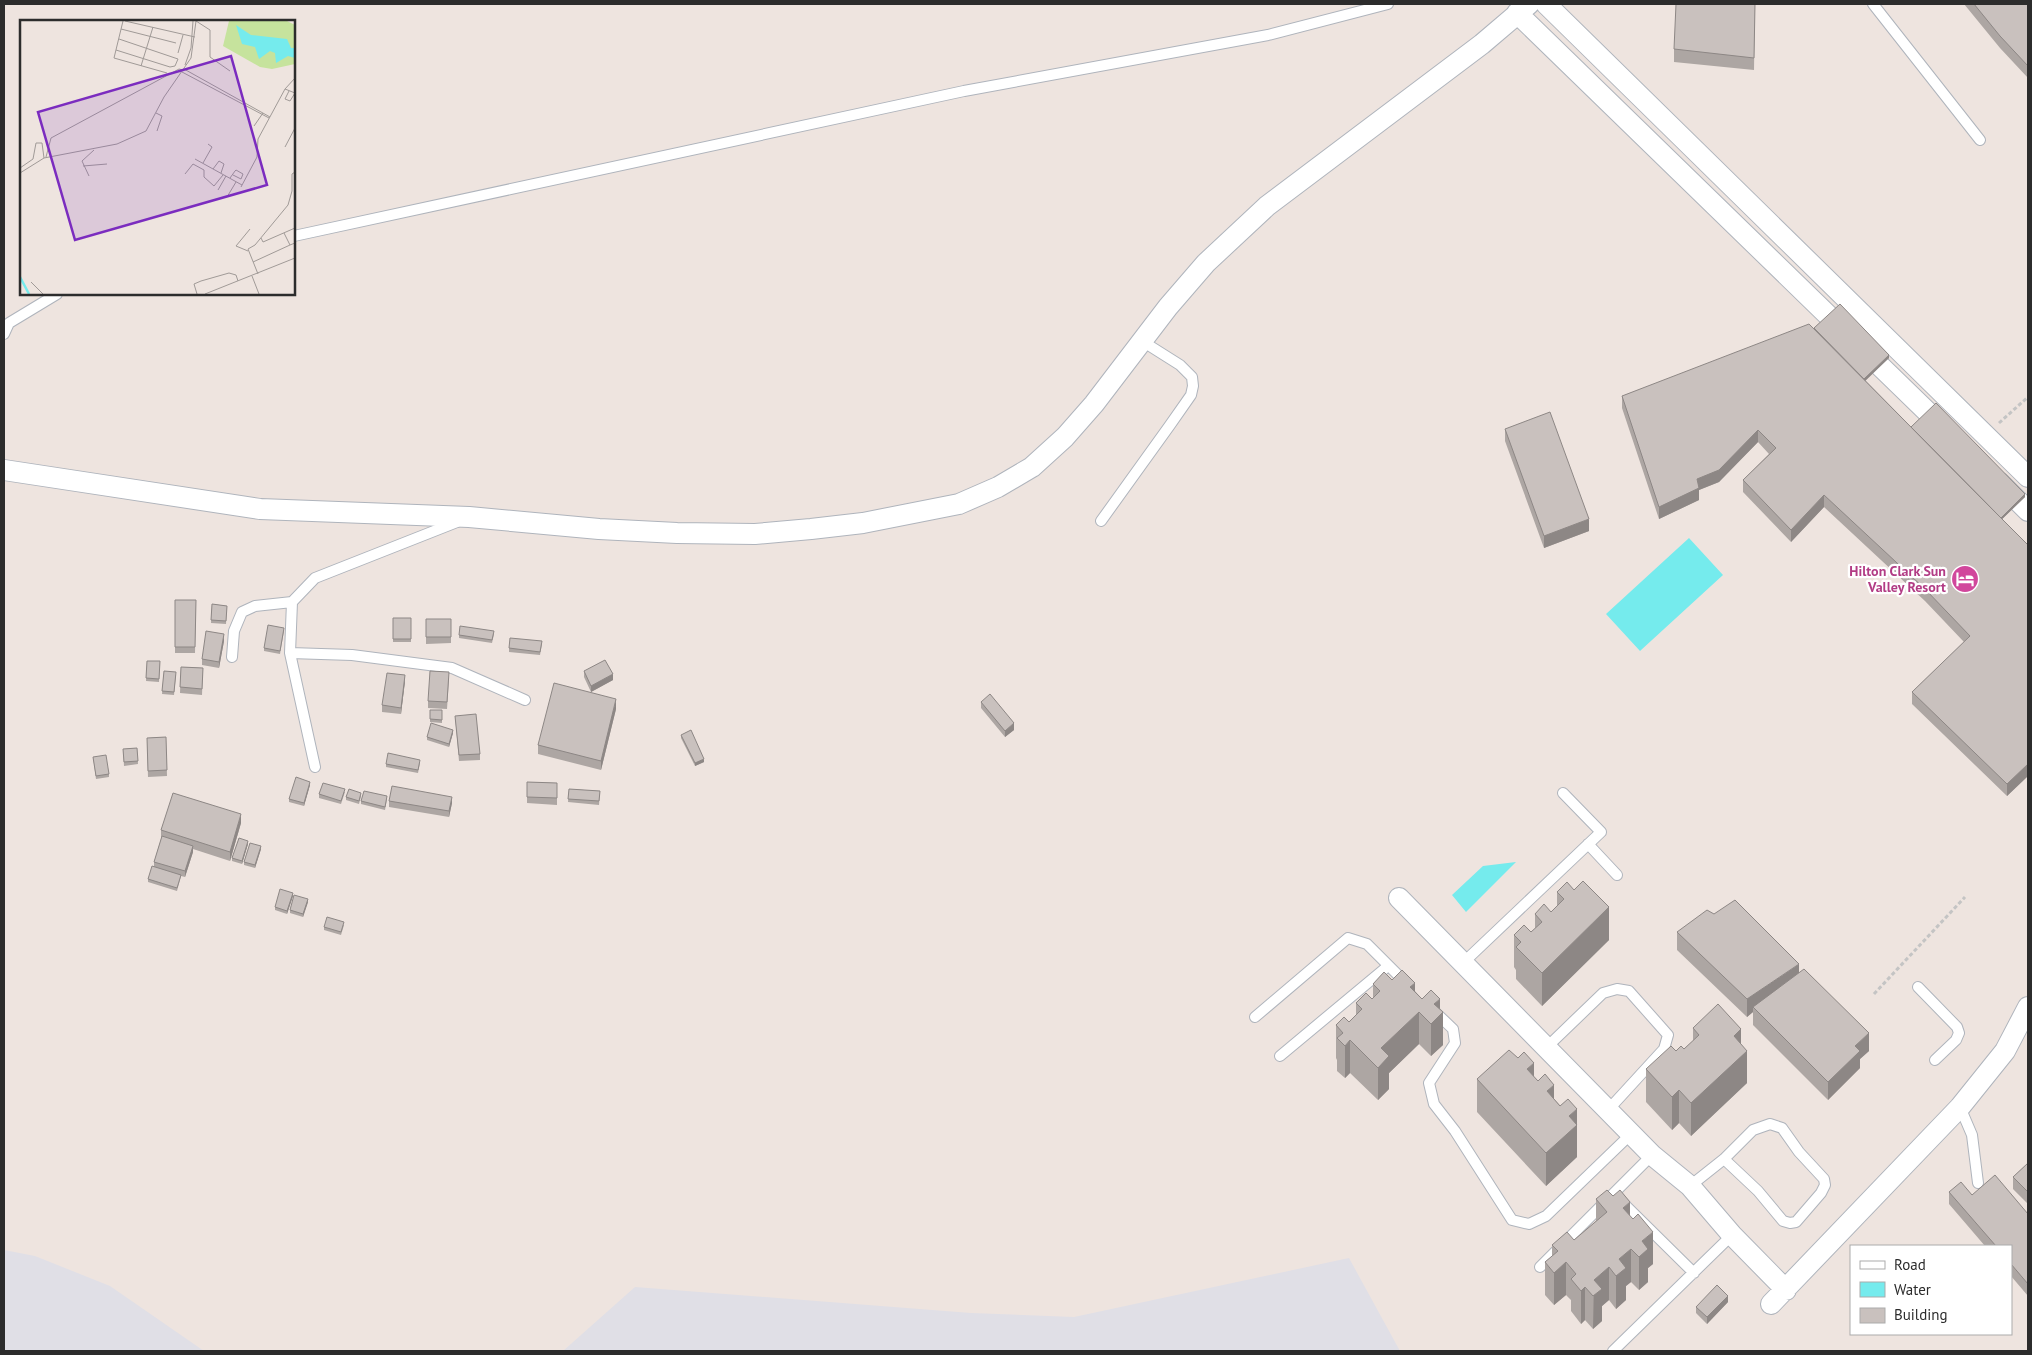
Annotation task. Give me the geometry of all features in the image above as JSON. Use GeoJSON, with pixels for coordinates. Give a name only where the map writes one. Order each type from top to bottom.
{"type":"FeatureCollection","features":[{"type":"Feature","properties":{"kind":"street"},"geometry":{"type":"LineString","coordinates":[[1546,4],[1957,441]]}},
{"type":"Feature","properties":{"kind":"street"},"geometry":{"type":"LineString","coordinates":[[4,470],[260,509],[470,517],[677,533],[755,534],[863,523],[959,504],[998,487],[1032,467],[1065,437],[1206,263],[1267,206],[1482,44],[1523,8],[1772,244],[1986,436],[2028,477]]}},
{"type":"Feature","properties":{"kind":"street"},"geometry":{"type":"LineString","coordinates":[[1986,469],[2028,510]]}},
{"type":"Feature","properties":{"kind":"street"},"geometry":{"type":"LineString","coordinates":[[1399,898],[1609,1109],[1652,1155],[1690,1186],[1732,1235],[1786,1290]]}},
{"type":"Feature","properties":{"kind":"street"},"geometry":{"type":"LineString","coordinates":[[1771,1304],[1960,1107],[2004,1052],[2028,1008]]}},
{"type":"Feature","properties":{"kind":"lane"},"geometry":{"type":"LineString","coordinates":[[295,236],[964,91],[1268,35],[1388,4]]}},
{"type":"Feature","properties":{"kind":"lane"},"geometry":{"type":"LineString","coordinates":[[1874,4],[1980,140]]}},
{"type":"Feature","properties":{"kind":"lane"},"geometry":{"type":"LineString","coordinates":[[4,334],[9,323],[55,295]]}},
{"type":"Feature","properties":{"kind":"lane"},"geometry":{"type":"LineString","coordinates":[[1101,521],[1170,425],[1190,395],[1193,386],[1192,377],[1180,365],[1142,340]]}},
{"type":"Feature","properties":{"kind":"lane"},"geometry":{"type":"LineString","coordinates":[[232,657],[234,631],[242,612],[255,606],[292,602],[315,578],[470,517]]}},
{"type":"Feature","properties":{"kind":"lane"},"geometry":{"type":"LineString","coordinates":[[292,602],[290,653],[315,767]]}},
{"type":"Feature","properties":{"kind":"lane"},"geometry":{"type":"LineString","coordinates":[[290,653],[352,655],[452,668],[525,700]]}},
{"type":"Feature","properties":{"kind":"lane"},"geometry":{"type":"LineString","coordinates":[[1463,963],[1601,832],[1563,793]]}},
{"type":"Feature","properties":{"kind":"lane"},"geometry":{"type":"LineString","coordinates":[[1588,844],[1617,874]]}},
{"type":"Feature","properties":{"kind":"lane"},"geometry":{"type":"LineString","coordinates":[[1254,1016],[1348,938],[1367,944],[1414,991]]}},
{"type":"Feature","properties":{"kind":"lane"},"geometry":{"type":"LineString","coordinates":[[1280,1056],[1388,966]]}},
{"type":"Feature","properties":{"kind":"lane"},"geometry":{"type":"LineString","coordinates":[[1918,987],[1957,1027],[1959,1033],[1956,1040],[1935,1060]]}},
{"type":"Feature","properties":{"kind":"lane"},"geometry":{"type":"LineString","coordinates":[[1546,1047],[1603,993],[1617,989],[1629,991],[1668,1035],[1664,1049],[1609,1109]]}},
{"type":"Feature","properties":{"kind":"lane"},"geometry":{"type":"LineString","coordinates":[[1427,1004],[1453,1029],[1456,1043],[1429,1083],[1434,1104],[1455,1131],[1512,1220],[1528,1224],[1546,1216],[1631,1134]]}},
{"type":"Feature","properties":{"kind":"lane"},"geometry":{"type":"LineString","coordinates":[[1960,1107],[1972,1134],[1978,1183]]}},
{"type":"Feature","properties":{"kind":"lane"},"geometry":{"type":"LineString","coordinates":[[1690,1186],[1724,1158],[1753,1130],[1770,1124],[1782,1128],[1799,1152],[1824,1179],[1824,1186],[1796,1222],[1782,1221],[1758,1191],[1724,1158]]}},
{"type":"Feature","properties":{"kind":"lane"},"geometry":{"type":"LineString","coordinates":[[1540,1267],[1652,1155]]}},
{"type":"Feature","properties":{"kind":"lane"},"geometry":{"type":"LineString","coordinates":[[1613,1193],[1694,1273]]}},
{"type":"Feature","properties":{"kind":"lane"},"geometry":{"type":"LineString","coordinates":[[1614,1351],[1732,1235]]}},
{"type":"Feature","properties":{"kind":"path"},"geometry":{"type":"LineString","coordinates":[[1986,436],[2028,397]]}},
{"type":"Feature","properties":{"kind":"path"},"geometry":{"type":"LineString","coordinates":[[1874,994],[1965,897]]}},
{"type":"Feature","properties":{"kind":"shaded area"},"geometry":{"type":"Polygon","coordinates":[[[4,1250],[35,1256],[110,1286],[204,1351],[4,1351],[4,1250]]]}},
{"type":"Feature","properties":{"kind":"shaded area"},"geometry":{"type":"Polygon","coordinates":[[[1349,1258],[1400,1351],[563,1351],[635,1287],[971,1313],[1074,1317],[1349,1258]]]}},
{"type":"Feature","properties":{"kind":"water"},"geometry":{"type":"Polygon","coordinates":[[[1689,538],[1723,575],[1640,651],[1606,614],[1689,538]]]}},
{"type":"Feature","properties":{"kind":"water"},"geometry":{"type":"Polygon","coordinates":[[[1516,862],[1466,912],[1452,895],[1483,866],[1516,862]]]}},
{"type":"Feature","properties":{"kind":"building"},"geometry":{"type":"Polygon","coordinates":[[[1676,4],[1755,4],[1754,58],[1674,49],[1676,4]]]}},
{"type":"Feature","properties":{"kind":"building"},"geometry":{"type":"Polygon","coordinates":[[[1974,4],[2028,4],[2028,66],[2000,36],[1974,4]]]}},
{"type":"Feature","properties":{"kind":"building"},"geometry":{"type":"Polygon","coordinates":[[[1840,304],[1889,355],[1864,379],[1814,328],[1840,304]]]}},
{"type":"Feature","properties":{"kind":"building","name":"Hilton Clark Sun Valley Resort"},"geometry":{"type":"Polygon","coordinates":[[[1809,324],[2028,545],[2028,764],[2007,784],[1912,692],[1970,636],[1925,589],[1824,495],[1791,530],[1743,480],[1776,448],[1758,430],[1719,470],[1697,479],[1699,488],[1659,507],[1622,396],[1809,324]]]}},
{"type":"Feature","properties":{"kind":"building"},"geometry":{"type":"Polygon","coordinates":[[[1936,403],[2025,494],[2001,518],[1911,427],[1936,403]]]}},
{"type":"Feature","properties":{"kind":"building"},"geometry":{"type":"Polygon","coordinates":[[[1550,412],[1589,519],[1544,536],[1505,429],[1550,412]]]}},
{"type":"Feature","properties":{"kind":"building"},"geometry":{"type":"Polygon","coordinates":[[[175,600],[196,600],[195,647],[175,647],[175,600]]]}},
{"type":"Feature","properties":{"kind":"building"},"geometry":{"type":"Polygon","coordinates":[[[212,604],[227,606],[226,621],[211,620],[212,604]]]}},
{"type":"Feature","properties":{"kind":"building"},"geometry":{"type":"Polygon","coordinates":[[[393,618],[411,618],[411,639],[393,639],[393,618]]]}},
{"type":"Feature","properties":{"kind":"building"},"geometry":{"type":"Polygon","coordinates":[[[426,619],[451,619],[451,637],[426,637],[426,619]]]}},
{"type":"Feature","properties":{"kind":"building"},"geometry":{"type":"Polygon","coordinates":[[[268,625],[284,628],[280,651],[264,648],[268,625]]]}},
{"type":"Feature","properties":{"kind":"building"},"geometry":{"type":"Polygon","coordinates":[[[460,626],[494,631],[492,640],[459,635],[460,626]]]}},
{"type":"Feature","properties":{"kind":"building"},"geometry":{"type":"Polygon","coordinates":[[[206,631],[224,634],[219,662],[202,659],[206,631]]]}},
{"type":"Feature","properties":{"kind":"building"},"geometry":{"type":"Polygon","coordinates":[[[510,638],[542,641],[540,652],[509,648],[510,638]]]}},
{"type":"Feature","properties":{"kind":"building"},"geometry":{"type":"Polygon","coordinates":[[[605,660],[613,674],[591,686],[584,671],[605,660]]]}},
{"type":"Feature","properties":{"kind":"building"},"geometry":{"type":"Polygon","coordinates":[[[147,661],[160,661],[159,679],[146,678],[147,661]]]}},
{"type":"Feature","properties":{"kind":"building"},"geometry":{"type":"Polygon","coordinates":[[[181,667],[203,668],[202,689],[180,687],[181,667]]]}},
{"type":"Feature","properties":{"kind":"building"},"geometry":{"type":"Polygon","coordinates":[[[164,671],[176,672],[174,692],[162,691],[164,671]]]}},
{"type":"Feature","properties":{"kind":"building"},"geometry":{"type":"Polygon","coordinates":[[[430,671],[449,672],[447,702],[428,701],[430,671]]]}},
{"type":"Feature","properties":{"kind":"building"},"geometry":{"type":"Polygon","coordinates":[[[387,673],[405,675],[401,708],[382,705],[387,673]]]}},
{"type":"Feature","properties":{"kind":"building"},"geometry":{"type":"Polygon","coordinates":[[[554,683],[616,699],[601,761],[538,745],[554,683]]]}},
{"type":"Feature","properties":{"kind":"building"},"geometry":{"type":"Polygon","coordinates":[[[990,694],[1014,723],[1005,731],[981,702],[990,694]]]}},
{"type":"Feature","properties":{"kind":"building"},"geometry":{"type":"Polygon","coordinates":[[[430,710],[442,710],[442,720],[430,719],[430,710]]]}},
{"type":"Feature","properties":{"kind":"building"},"geometry":{"type":"Polygon","coordinates":[[[476,714],[480,754],[459,755],[455,716],[476,714]]]}},
{"type":"Feature","properties":{"kind":"building"},"geometry":{"type":"Polygon","coordinates":[[[431,723],[453,730],[449,744],[427,737],[431,723]]]}},
{"type":"Feature","properties":{"kind":"building"},"geometry":{"type":"Polygon","coordinates":[[[691,730],[704,759],[695,763],[681,735],[691,730]]]}},
{"type":"Feature","properties":{"kind":"building"},"geometry":{"type":"Polygon","coordinates":[[[166,737],[167,770],[148,771],[147,738],[166,737]]]}},
{"type":"Feature","properties":{"kind":"building"},"geometry":{"type":"Polygon","coordinates":[[[137,748],[138,761],[124,762],[123,749],[137,748]]]}},
{"type":"Feature","properties":{"kind":"building"},"geometry":{"type":"Polygon","coordinates":[[[388,753],[420,760],[418,770],[386,764],[388,753]]]}},
{"type":"Feature","properties":{"kind":"building"},"geometry":{"type":"Polygon","coordinates":[[[106,755],[109,774],[96,776],[93,757],[106,755]]]}},
{"type":"Feature","properties":{"kind":"building"},"geometry":{"type":"Polygon","coordinates":[[[296,777],[310,782],[304,803],[289,799],[296,777]]]}},
{"type":"Feature","properties":{"kind":"building"},"geometry":{"type":"Polygon","coordinates":[[[527,782],[557,783],[557,798],[527,797],[527,782]]]}},
{"type":"Feature","properties":{"kind":"building"},"geometry":{"type":"Polygon","coordinates":[[[323,783],[345,789],[341,801],[319,794],[323,783]]]}},
{"type":"Feature","properties":{"kind":"building"},"geometry":{"type":"Polygon","coordinates":[[[392,786],[452,797],[449,811],[389,801],[392,786]]]}},
{"type":"Feature","properties":{"kind":"building"},"geometry":{"type":"Polygon","coordinates":[[[349,789],[361,793],[359,801],[346,797],[349,789]]]}},
{"type":"Feature","properties":{"kind":"building"},"geometry":{"type":"Polygon","coordinates":[[[569,789],[600,791],[599,801],[568,799],[569,789]]]}},
{"type":"Feature","properties":{"kind":"building"},"geometry":{"type":"Polygon","coordinates":[[[364,791],[387,796],[385,807],[361,801],[364,791]]]}},
{"type":"Feature","properties":{"kind":"building"},"geometry":{"type":"Polygon","coordinates":[[[173,793],[241,814],[230,852],[161,830],[173,793]]]}},
{"type":"Feature","properties":{"kind":"building"},"geometry":{"type":"Polygon","coordinates":[[[162,836],[193,846],[185,871],[154,862],[162,836]]]}},
{"type":"Feature","properties":{"kind":"building"},"geometry":{"type":"Polygon","coordinates":[[[239,838],[248,841],[242,861],[232,858],[239,838]]]}},
{"type":"Feature","properties":{"kind":"building"},"geometry":{"type":"Polygon","coordinates":[[[250,843],[261,846],[255,865],[244,862],[250,843]]]}},
{"type":"Feature","properties":{"kind":"building"},"geometry":{"type":"Polygon","coordinates":[[[152,866],[181,875],[177,888],[148,879],[152,866]]]}},
{"type":"Feature","properties":{"kind":"building"},"geometry":{"type":"Polygon","coordinates":[[[1583,881],[1609,907],[1542,973],[1516,947],[1521,942],[1514,935],[1524,925],[1531,932],[1542,922],[1535,914],[1544,904],[1551,912],[1564,899],[1557,892],[1567,882],[1574,890],[1583,881]]]}},
{"type":"Feature","properties":{"kind":"building"},"geometry":{"type":"Polygon","coordinates":[[[280,889],[293,893],[287,911],[275,907],[280,889]]]}},
{"type":"Feature","properties":{"kind":"building"},"geometry":{"type":"Polygon","coordinates":[[[294,895],[308,899],[303,914],[290,910],[294,895]]]}},
{"type":"Feature","properties":{"kind":"building"},"geometry":{"type":"Polygon","coordinates":[[[1735,900],[1799,964],[1747,999],[1677,932],[1707,910],[1714,914],[1735,900]]]}},
{"type":"Feature","properties":{"kind":"building"},"geometry":{"type":"Polygon","coordinates":[[[327,917],[344,922],[341,932],[324,927],[327,917]]]}},
{"type":"Feature","properties":{"kind":"building"},"geometry":{"type":"Polygon","coordinates":[[[1804,969],[1869,1033],[1855,1046],[1860,1051],[1828,1082],[1753,1007],[1804,969]]]}},
{"type":"Feature","properties":{"kind":"building"},"geometry":{"type":"Polygon","coordinates":[[[1402,970],[1415,983],[1410,987],[1422,999],[1431,990],[1440,999],[1434,1004],[1443,1012],[1431,1024],[1419,1012],[1381,1048],[1389,1056],[1378,1068],[1350,1040],[1345,1046],[1337,1038],[1343,1033],[1336,1025],[1344,1017],[1349,1022],[1362,1009],[1356,1003],[1366,993],[1372,999],[1380,991],[1373,984],[1384,972],[1392,980],[1402,970]]]}},
{"type":"Feature","properties":{"kind":"building"},"geometry":{"type":"Polygon","coordinates":[[[1718,1004],[1741,1029],[1734,1036],[1747,1051],[1691,1103],[1679,1090],[1672,1097],[1646,1069],[1671,1046],[1676,1051],[1681,1046],[1684,1049],[1699,1035],[1693,1028],[1718,1004]]]}},
{"type":"Feature","properties":{"kind":"building"},"geometry":{"type":"Polygon","coordinates":[[[1509,1050],[1518,1058],[1524,1052],[1534,1063],[1527,1069],[1538,1081],[1545,1074],[1554,1085],[1547,1091],[1560,1106],[1568,1099],[1577,1109],[1569,1116],[1577,1125],[1546,1153],[1477,1079],[1509,1050]]]}},
{"type":"Feature","properties":{"kind":"building"},"geometry":{"type":"Polygon","coordinates":[[[2028,1163],[2028,1192],[2013,1177],[2028,1163]]]}},
{"type":"Feature","properties":{"kind":"building"},"geometry":{"type":"Polygon","coordinates":[[[1995,1175],[2028,1214],[2028,1284],[2012,1265],[2012,1245],[1995,1245],[1949,1192],[1961,1182],[1972,1195],[1995,1175]]]}},
{"type":"Feature","properties":{"kind":"building"},"geometry":{"type":"Polygon","coordinates":[[[1607,1190],[1613,1196],[1620,1190],[1630,1202],[1623,1208],[1633,1219],[1638,1214],[1653,1232],[1642,1241],[1648,1249],[1639,1257],[1631,1249],[1619,1259],[1626,1268],[1616,1276],[1609,1267],[1594,1280],[1602,1289],[1593,1296],[1585,1287],[1581,1291],[1571,1279],[1576,1274],[1566,1262],[1554,1273],[1545,1262],[1558,1251],[1552,1245],[1567,1232],[1574,1240],[1607,1212],[1596,1199],[1607,1190]]]}},
{"type":"Feature","properties":{"kind":"building"},"geometry":{"type":"Polygon","coordinates":[[[1717,1285],[1728,1296],[1707,1317],[1696,1307],[1717,1285]]]}},
{"type":"Feature","properties":{"kind":"place","name":"Hilton Clark Sun Valley Resort"},"geometry":{"type":"Point","coordinates":[1965,579]}}]}
